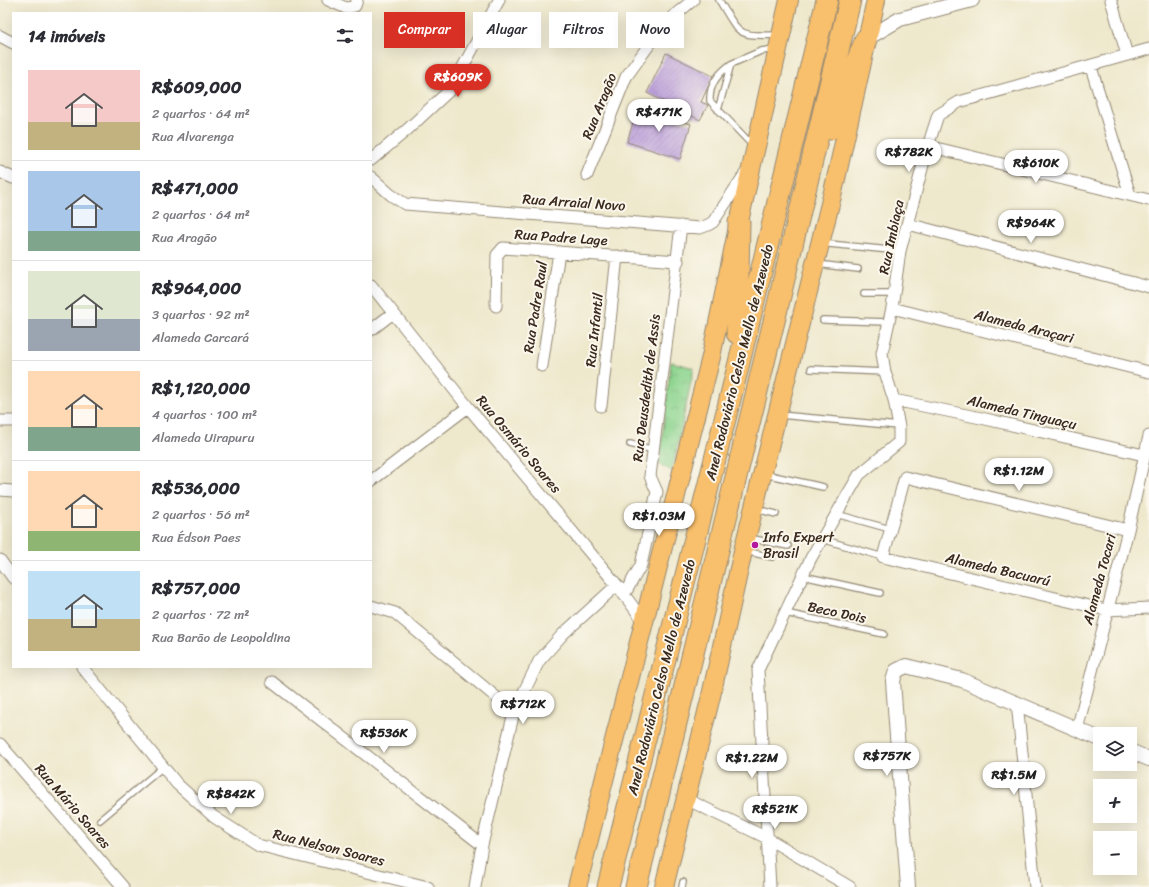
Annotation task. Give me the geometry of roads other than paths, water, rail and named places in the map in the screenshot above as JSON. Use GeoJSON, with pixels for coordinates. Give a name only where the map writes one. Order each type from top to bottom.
{"type":"FeatureCollection","features":[{"type":"Feature","properties":{"kind":"highway","name":"Anel Rodoviário Celso Mello de Azevedo"},"geometry":{"type":"LineString","coordinates":[[608,887],[737,371],[827,0]]}},
{"type":"Feature","properties":{"kind":"highway","name":"Anel Rodoviário Celso Mello de Azevedo"},"geometry":{"type":"LineString","coordinates":[[636,887],[850,0]]}},
{"type":"Feature","properties":{"kind":"highway"},"geometry":{"type":"LineString","coordinates":[[804,193],[866,39]]}},
{"type":"Feature","properties":{"kind":"highway"},"geometry":{"type":"LineString","coordinates":[[737,371],[739,222]]}},
{"type":"Feature","properties":{"kind":"main road","name":"Anel Rodoviário Celso Mello de Azevedo"},"geometry":{"type":"LineString","coordinates":[[577,887],[645,623],[711,357],[739,222],[789,0]]}},
{"type":"Feature","properties":{"kind":"main road"},"geometry":{"type":"LineString","coordinates":[[664,887],[745,544],[833,192],[866,39],[876,0]]}},
{"type":"Feature","properties":{"kind":"street"},"geometry":{"type":"LineString","coordinates":[[328,0],[346,8],[355,6],[357,0]]}},
{"type":"Feature","properties":{"kind":"street"},"geometry":{"type":"LineString","coordinates":[[372,159],[408,129],[451,89],[499,0]]}},
{"type":"Feature","properties":{"kind":"street","name":"Rua Aragão"},"geometry":{"type":"LineString","coordinates":[[587,175],[626,77],[664,24],[693,0]]}},
{"type":"Feature","properties":{"kind":"street"},"geometry":{"type":"LineString","coordinates":[[866,39],[900,20],[972,0]]}},
{"type":"Feature","properties":{"kind":"street"},"geometry":{"type":"LineString","coordinates":[[1111,0],[1127,56]]}},
{"type":"Feature","properties":{"kind":"street"},"geometry":{"type":"LineString","coordinates":[[0,36],[12,42]]}},
{"type":"Feature","properties":{"kind":"street","name":"Rua Imbiaça"},"geometry":{"type":"LineString","coordinates":[[836,514],[859,475],[899,442],[899,426],[894,400],[884,372],[882,353],[892,308],[900,251],[928,146],[938,115],[959,102],[1091,67],[1149,49]]}},
{"type":"Feature","properties":{"kind":"street"},"geometry":{"type":"LineString","coordinates":[[1091,67],[1130,194]]}},
{"type":"Feature","properties":{"kind":"street"},"geometry":{"type":"LineString","coordinates":[[928,146],[1130,194],[1149,200]]}},
{"type":"Feature","properties":{"kind":"street","name":"Rua Arraial Novo"},"geometry":{"type":"LineString","coordinates":[[372,178],[391,195],[405,204],[562,218],[622,220],[700,228],[708,226],[754,156]]}},
{"type":"Feature","properties":{"kind":"street"},"geometry":{"type":"LineString","coordinates":[[0,172],[12,178]]}},
{"type":"Feature","properties":{"kind":"street"},"geometry":{"type":"LineString","coordinates":[[908,224],[1149,287]]}},
{"type":"Feature","properties":{"kind":"street","name":"Rua Deusdedith de Assis"},"geometry":{"type":"LineString","coordinates":[[624,595],[641,565],[657,492],[650,476],[678,261],[681,226]]}},
{"type":"Feature","properties":{"kind":"street","name":"Rua Padre Lage"},"geometry":{"type":"LineString","coordinates":[[496,306],[497,255],[503,248],[678,261]]}},
{"type":"Feature","properties":{"kind":"street","name":"Rua Padre Raul"},"geometry":{"type":"LineString","coordinates":[[542,366],[559,252]]}},
{"type":"Feature","properties":{"kind":"street","name":"Rua Infantil"},"geometry":{"type":"LineString","coordinates":[[600,406],[617,256]]}},
{"type":"Feature","properties":{"kind":"street","name":"Rua Osmário Soares"},"geometry":{"type":"LineString","coordinates":[[372,286],[468,407],[617,586],[645,623]]}},
{"type":"Feature","properties":{"kind":"street","name":"Alameda Araçari"},"geometry":{"type":"LineString","coordinates":[[892,308],[1149,372]]}},
{"type":"Feature","properties":{"kind":"street"},"geometry":{"type":"LineString","coordinates":[[372,329],[393,313]]}},
{"type":"Feature","properties":{"kind":"street","name":"Alameda Tinguaçu"},"geometry":{"type":"LineString","coordinates":[[894,400],[1144,455]]}},
{"type":"Feature","properties":{"kind":"street"},"geometry":{"type":"LineString","coordinates":[[372,480],[468,407]]}},
{"type":"Feature","properties":{"kind":"street"},"geometry":{"type":"LineString","coordinates":[[0,421],[12,421]]}},
{"type":"Feature","properties":{"kind":"street","name":"Alameda Tocari"},"geometry":{"type":"LineString","coordinates":[[1077,730],[1106,610],[1128,530],[1149,436]]}},
{"type":"Feature","properties":{"kind":"street"},"geometry":{"type":"LineString","coordinates":[[883,557],[905,477],[1128,530]]}},
{"type":"Feature","properties":{"kind":"street"},"geometry":{"type":"LineString","coordinates":[[0,490],[12,491]]}},
{"type":"Feature","properties":{"kind":"street"},"geometry":{"type":"LineString","coordinates":[[770,887],[758,670],[802,576],[836,514]]}},
{"type":"Feature","properties":{"kind":"street","name":"Alameda Bacuarú"},"geometry":{"type":"LineString","coordinates":[[883,557],[1106,610],[1149,608]]}},
{"type":"Feature","properties":{"kind":"street"},"geometry":{"type":"LineString","coordinates":[[0,560],[12,577]]}},
{"type":"Feature","properties":{"kind":"street"},"geometry":{"type":"LineString","coordinates":[[475,887],[482,845],[514,712],[539,661],[563,634],[617,586]]}},
{"type":"Feature","properties":{"kind":"street"},"geometry":{"type":"LineString","coordinates":[[372,606],[395,613],[514,712]]}},
{"type":"Feature","properties":{"kind":"street"},"geometry":{"type":"LineString","coordinates":[[908,887],[893,681],[896,671],[906,666],[962,680],[1017,702],[1093,736]]}},
{"type":"Feature","properties":{"kind":"street","name":"Rua Nelson Soares"},"geometry":{"type":"LineString","coordinates":[[83,668],[177,784],[214,817],[258,845],[428,887]]}},
{"type":"Feature","properties":{"kind":"street"},"geometry":{"type":"LineString","coordinates":[[272,682],[482,845]]}},
{"type":"Feature","properties":{"kind":"street"},"geometry":{"type":"LineString","coordinates":[[1017,702],[1035,887]]}},
{"type":"Feature","properties":{"kind":"street","name":"Rua Mário Soares"},"geometry":{"type":"LineString","coordinates":[[0,744],[123,887]]}},
{"type":"Feature","properties":{"kind":"street"},"geometry":{"type":"LineString","coordinates":[[1137,754],[1149,758]]}},
{"type":"Feature","properties":{"kind":"street"},"geometry":{"type":"LineString","coordinates":[[686,799],[767,838],[850,887]]}},
{"type":"Feature","properties":{"kind":"lane"},"geometry":{"type":"LineString","coordinates":[[719,0],[736,28],[743,34],[779,42]]}},
{"type":"Feature","properties":{"kind":"lane"},"geometry":{"type":"LineString","coordinates":[[754,156],[744,136],[710,101],[710,94],[719,73],[731,64],[779,42]]}},
{"type":"Feature","properties":{"kind":"lane"},"geometry":{"type":"LineString","coordinates":[[718,110],[731,64]]}},
{"type":"Feature","properties":{"kind":"lane"},"geometry":{"type":"LineString","coordinates":[[829,244],[900,251]]}},
{"type":"Feature","properties":{"kind":"lane"},"geometry":{"type":"LineString","coordinates":[[815,264],[858,269]]}},
{"type":"Feature","properties":{"kind":"lane"},"geometry":{"type":"LineString","coordinates":[[864,294],[894,294]]}},
{"type":"Feature","properties":{"kind":"lane"},"geometry":{"type":"LineString","coordinates":[[823,320],[888,322]]}},
{"type":"Feature","properties":{"kind":"lane"},"geometry":{"type":"LineString","coordinates":[[811,369],[884,372]]}},
{"type":"Feature","properties":{"kind":"lane"},"geometry":{"type":"LineString","coordinates":[[777,414],[899,426]]}},
{"type":"Feature","properties":{"kind":"lane"},"geometry":{"type":"LineString","coordinates":[[630,444],[654,450]]}},
{"type":"Feature","properties":{"kind":"lane"},"geometry":{"type":"LineString","coordinates":[[763,473],[823,487]]}},
{"type":"Feature","properties":{"kind":"lane"},"geometry":{"type":"LineString","coordinates":[[754,508],[776,514]]}},
{"type":"Feature","properties":{"kind":"lane"},"geometry":{"type":"LineString","coordinates":[[836,514],[890,529]]}},
{"type":"Feature","properties":{"kind":"lane"},"geometry":{"type":"LineString","coordinates":[[822,539],[883,557]]}},
{"type":"Feature","properties":{"kind":"lane"},"geometry":{"type":"LineString","coordinates":[[745,544],[788,546]]}},
{"type":"Feature","properties":{"kind":"lane"},"geometry":{"type":"LineString","coordinates":[[745,544],[772,557]]}},
{"type":"Feature","properties":{"kind":"lane"},"geometry":{"type":"LineString","coordinates":[[802,576],[880,593]]}},
{"type":"Feature","properties":{"kind":"lane","name":"Beco Dois"},"geometry":{"type":"LineString","coordinates":[[785,613],[884,634]]}},
{"type":"Feature","properties":{"kind":"lane"},"geometry":{"type":"LineString","coordinates":[[100,820],[163,767]]}},
{"type":"Feature","properties":{"kind":"place","name":"Info Expert Brasil"},"geometry":{"type":"Point","coordinates":[755,545]}}]}
